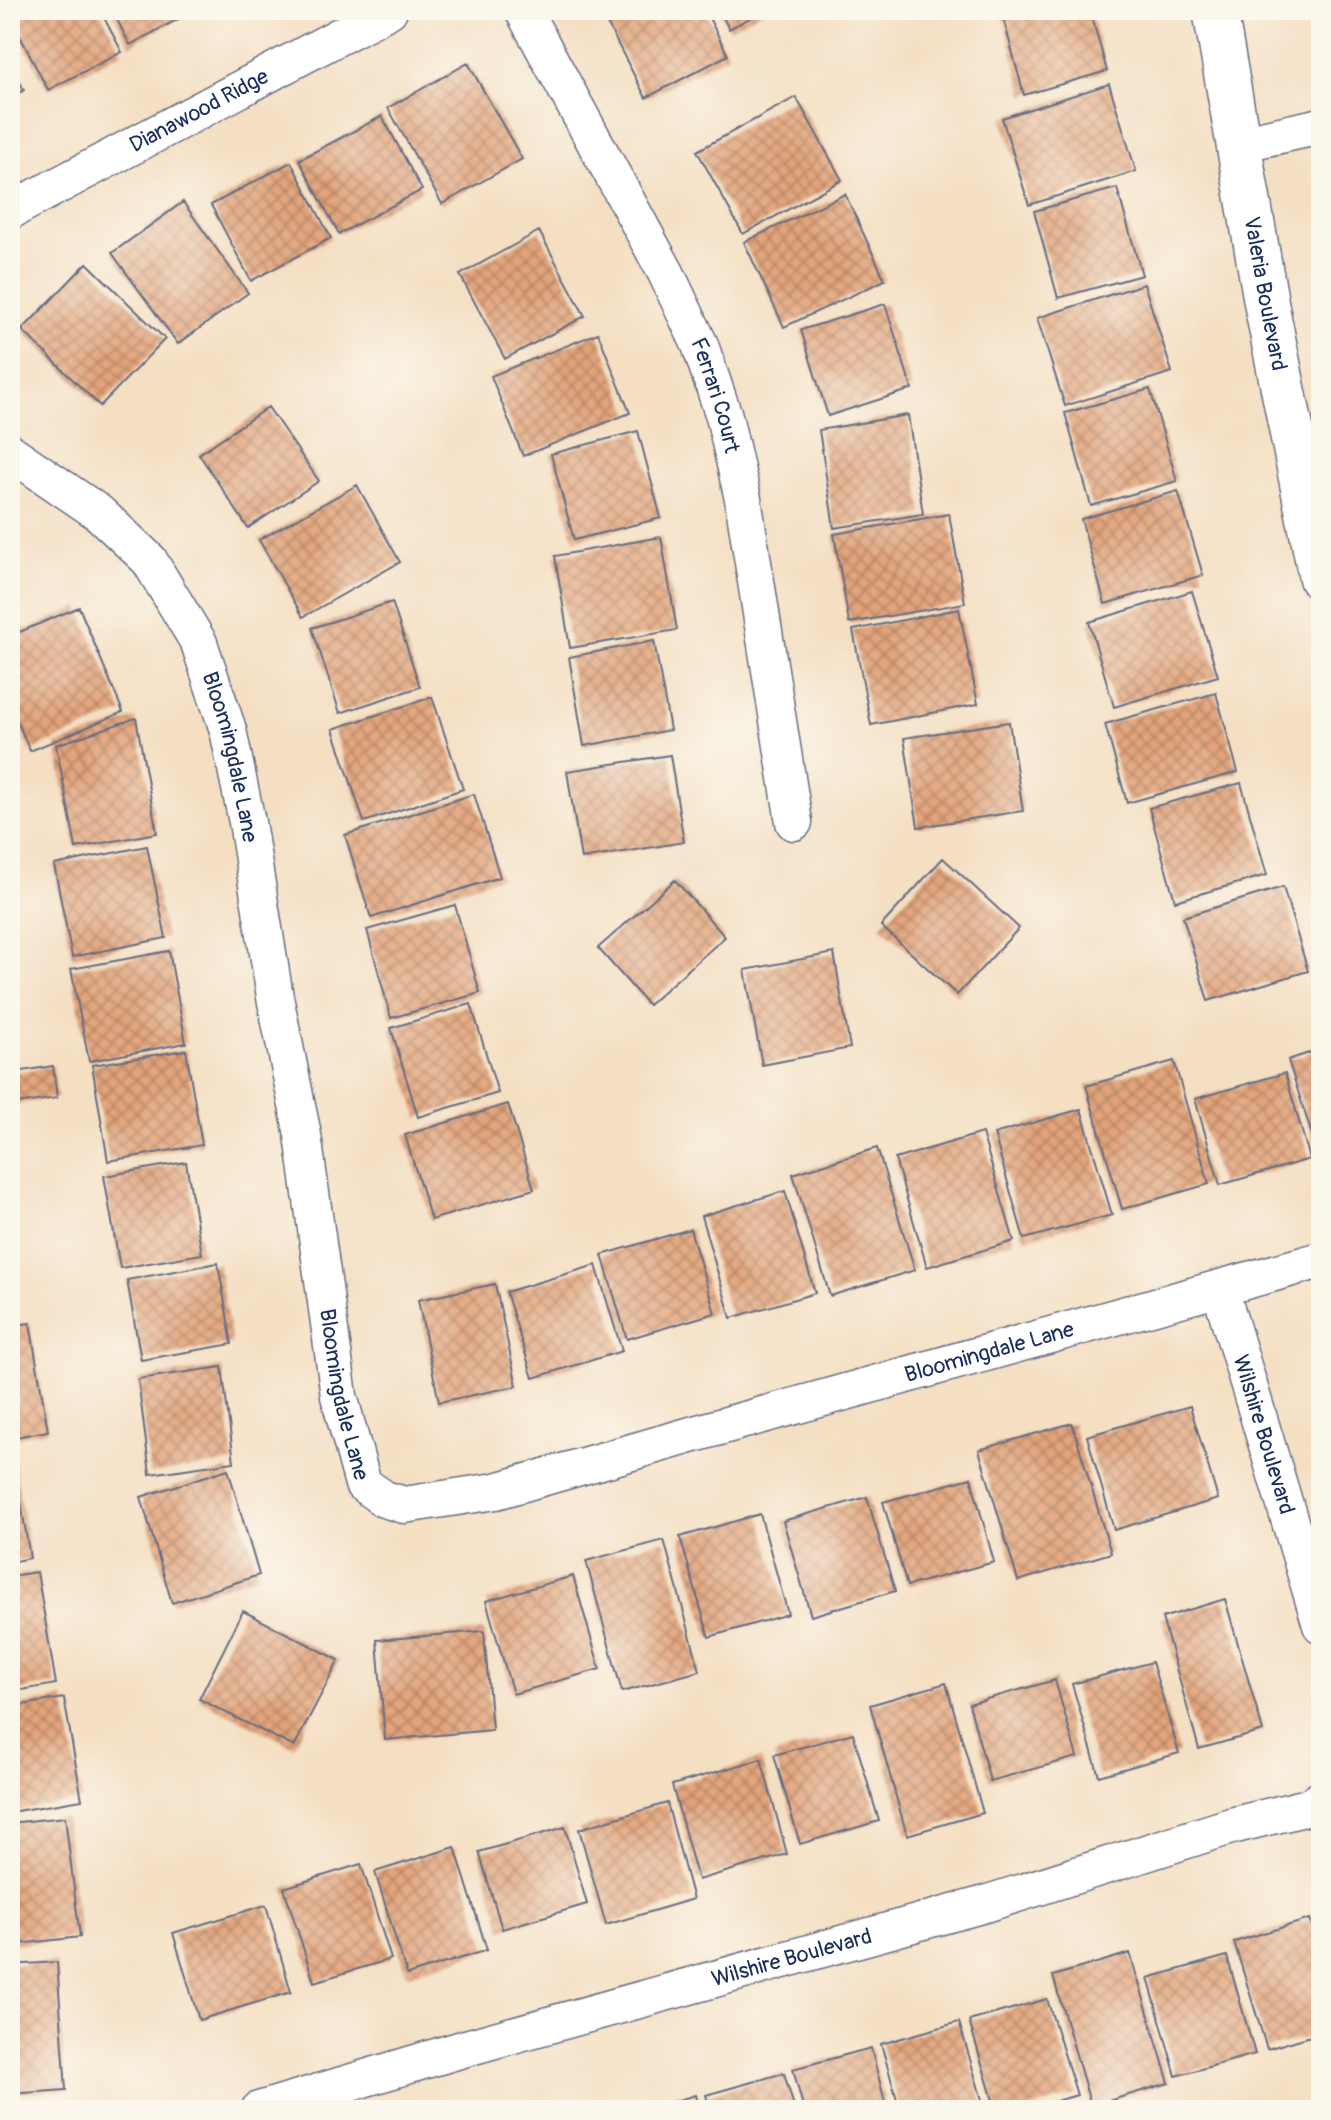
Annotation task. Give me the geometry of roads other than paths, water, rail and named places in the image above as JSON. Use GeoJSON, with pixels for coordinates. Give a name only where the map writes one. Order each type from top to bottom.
{"type":"FeatureCollection","features":[{"type":"Feature","properties":{"kind":"street","name":"Dianawood Ridge"},"geometry":{"type":"LineString","coordinates":[[10,211],[389,10]]}},
{"type":"Feature","properties":{"kind":"street","name":"Ferrari Court"},"geometry":{"type":"LineString","coordinates":[[523,10],[666,273],[700,345],[724,416],[743,499],[794,822]]}},
{"type":"Feature","properties":{"kind":"street","name":"Valeria Boulevard"},"geometry":{"type":"LineString","coordinates":[[1215,10],[1268,313],[1321,578]]}},
{"type":"Feature","properties":{"kind":"street"},"geometry":{"type":"LineString","coordinates":[[1239,144],[1321,126]]}},
{"type":"Feature","properties":{"kind":"street","name":"Bloomingdale Lane"},"geometry":{"type":"LineString","coordinates":[[10,452],[99,513],[149,560],[199,643],[228,730],[247,822],[275,997],[303,1135],[339,1396],[363,1484],[384,1499],[404,1505],[496,1491],[1321,1260]]}},
{"type":"Feature","properties":{"kind":"street","name":"Wilshire Boulevard"},"geometry":{"type":"LineString","coordinates":[[1220,1289],[1321,1625]]}},
{"type":"Feature","properties":{"kind":"street","name":"Wilshire Boulevard"},"geometry":{"type":"LineString","coordinates":[[259,2110],[466,2048],[985,1904],[1231,1826],[1308,1807],[1321,1799]]}}]}
